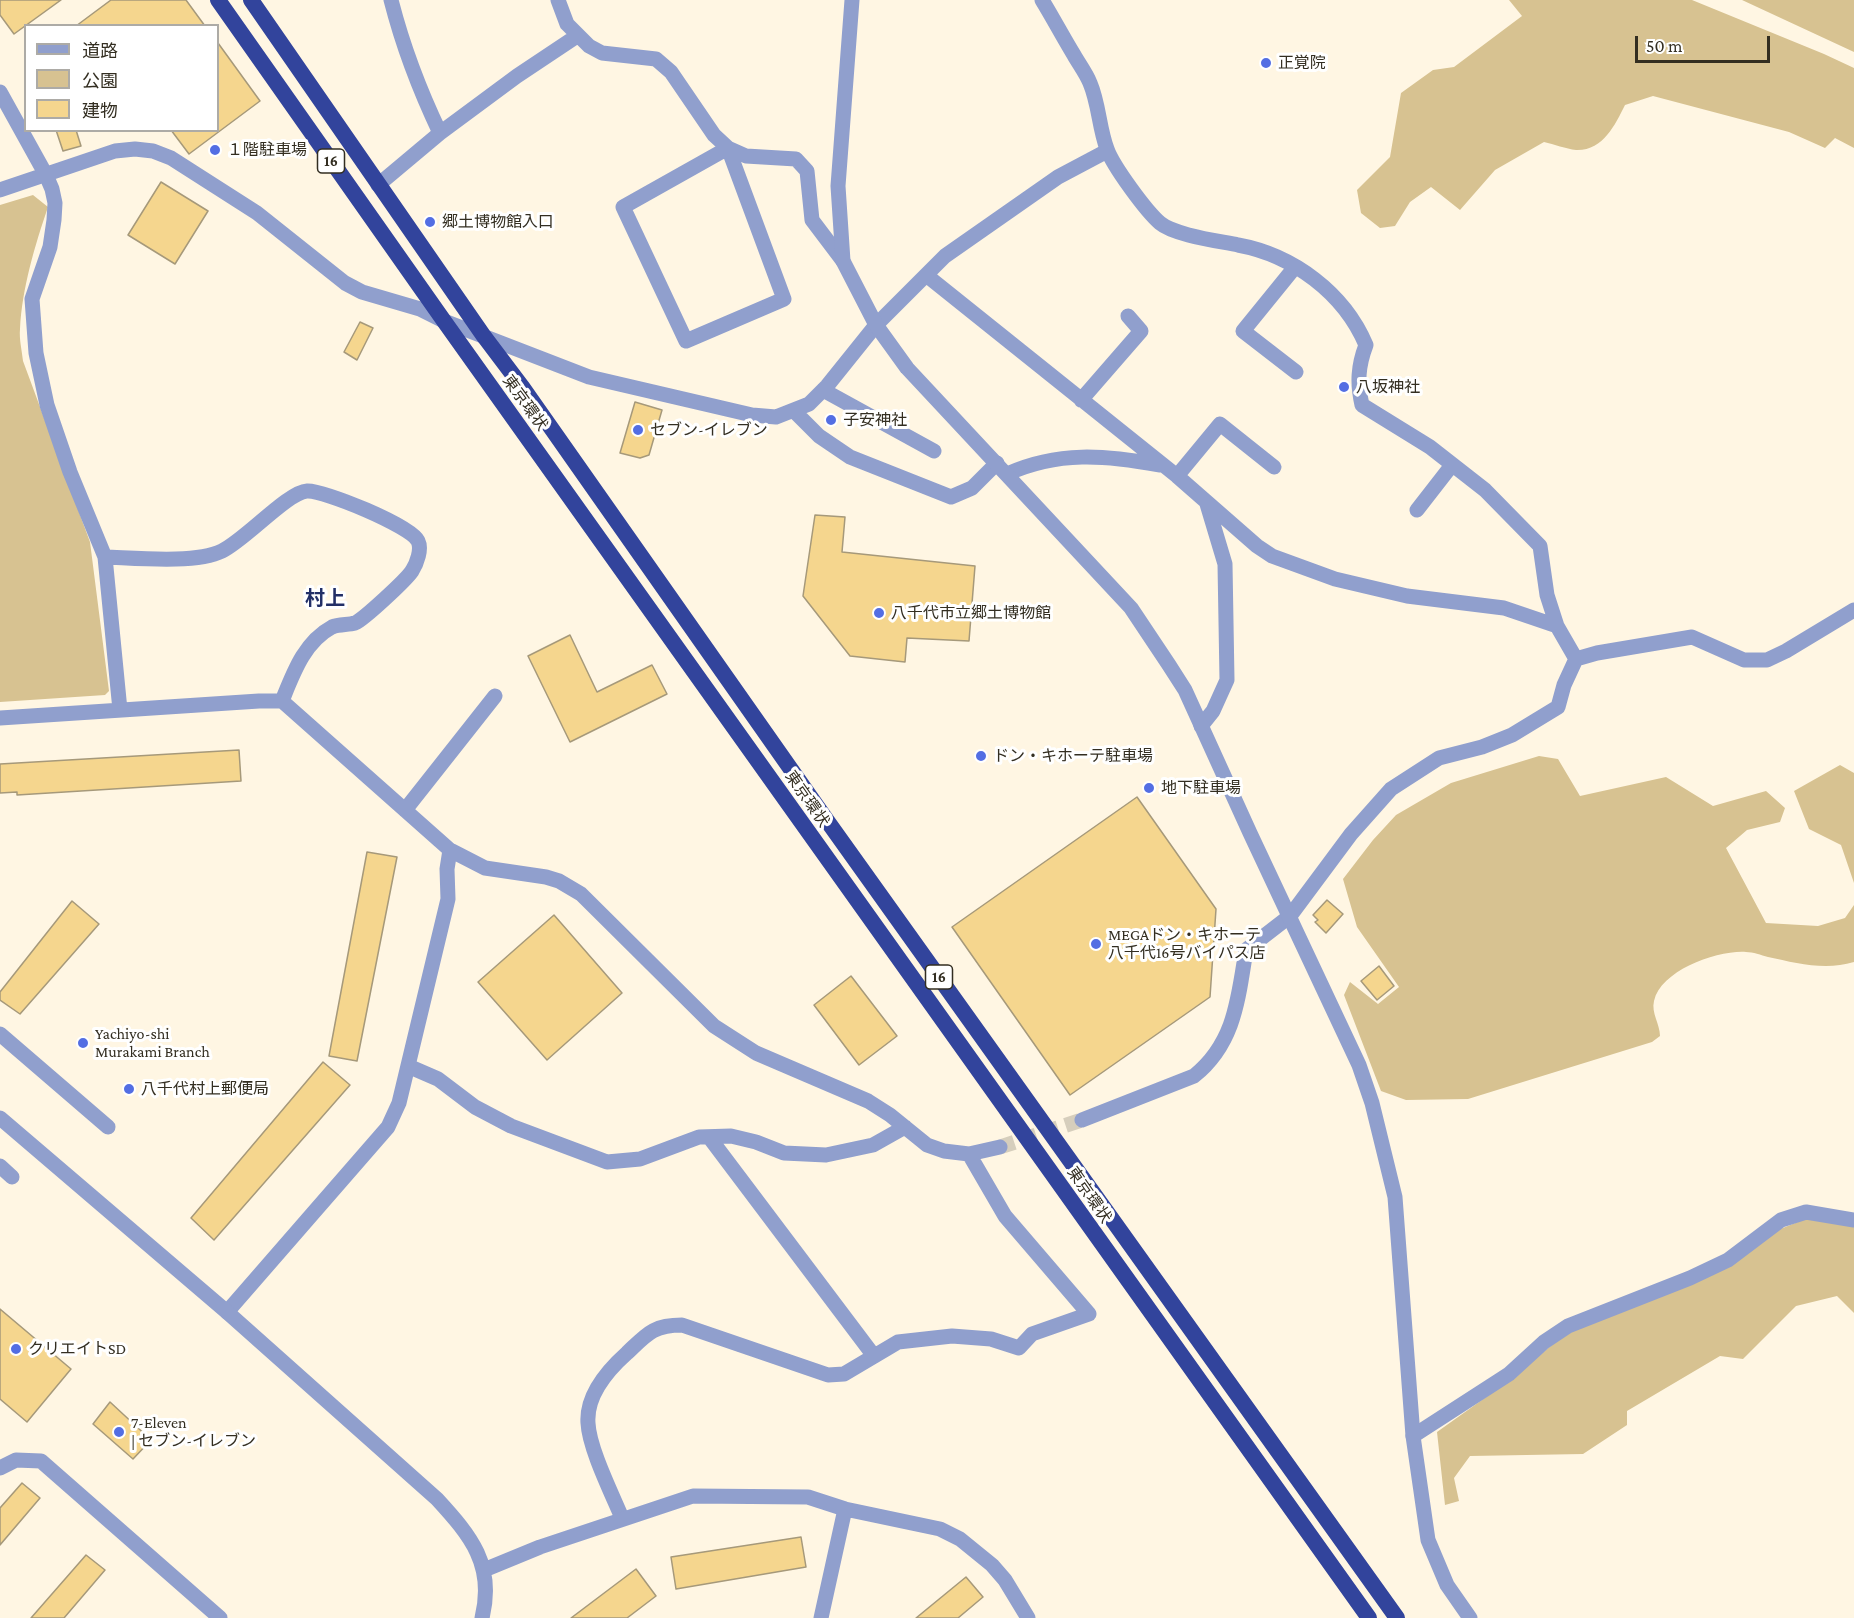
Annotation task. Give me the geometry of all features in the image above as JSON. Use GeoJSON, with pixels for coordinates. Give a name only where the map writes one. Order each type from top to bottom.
{"type":"FeatureCollection","features":[{"type":"Feature","properties":{"kind":"highway","name":"東京環状"},"geometry":{"type":"LineString","coordinates":[[218,0],[1368,1618]]}},
{"type":"Feature","properties":{"kind":"highway","name":"東京環状"},"geometry":{"type":"LineString","coordinates":[[251,0],[483,335],[530,397],[828,822],[1397,1618]]}},
{"type":"Feature","properties":{"kind":"street"},"geometry":{"type":"LineString","coordinates":[[391,0],[416,81],[440,133]]}},
{"type":"Feature","properties":{"kind":"street"},"geometry":{"type":"LineString","coordinates":[[558,0],[567,24],[577,36],[602,53],[656,59],[671,72],[714,135],[728,148],[746,156],[796,159],[807,171],[812,220],[843,261],[876,325],[907,368],[1131,608],[1185,690],[1359,1065],[1372,1103],[1395,1197],[1413,1436],[1428,1540],[1447,1585],[1470,1618]]}},
{"type":"Feature","properties":{"kind":"street"},"geometry":{"type":"LineString","coordinates":[[843,261],[838,186],[852,0]]}},
{"type":"Feature","properties":{"kind":"street"},"geometry":{"type":"LineString","coordinates":[[1042,0],[1090,83],[1107,151],[1140,201],[1161,225],[1199,238],[1268,252],[1326,288],[1345,308],[1359,328],[1366,345],[1359,362],[1358,387],[1362,405],[1430,447],[1485,490],[1540,546],[1547,595],[1557,626],[1576,659]]}},
{"type":"Feature","properties":{"kind":"street"},"geometry":{"type":"LineString","coordinates":[[378,185],[440,133],[517,76],[577,36]]}},
{"type":"Feature","properties":{"kind":"street"},"geometry":{"type":"LineString","coordinates":[[0,92],[46,175],[55,203],[50,247],[32,299],[36,353],[47,405],[70,472],[105,557],[120,710]]}},
{"type":"Feature","properties":{"kind":"street"},"geometry":{"type":"LineString","coordinates":[[728,148],[784,299],[686,341],[624,207],[728,148]]}},
{"type":"Feature","properties":{"kind":"street"},"geometry":{"type":"LineString","coordinates":[[0,190],[115,151],[135,149],[153,151],[171,158],[257,213],[345,283],[381,299],[420,309],[444,321],[589,377],[752,415],[776,417],[809,404],[876,325],[945,256],[1058,177],[1107,151]]}},
{"type":"Feature","properties":{"kind":"street"},"geometry":{"type":"LineString","coordinates":[[1295,267],[1243,331],[1296,372]]}},
{"type":"Feature","properties":{"kind":"street"},"geometry":{"type":"LineString","coordinates":[[926,275],[1177,476],[1207,504],[1272,556],[1326,576],[1407,596],[1504,608],[1557,626]]}},
{"type":"Feature","properties":{"kind":"street"},"geometry":{"type":"LineString","coordinates":[[1081,400],[1141,331],[1128,316]]}},
{"type":"Feature","properties":{"kind":"street"},"geometry":{"type":"LineString","coordinates":[[823,390],[933,451]]}},
{"type":"Feature","properties":{"kind":"street"},"geometry":{"type":"LineString","coordinates":[[794,411],[819,436],[850,457],[951,497],[972,488],[1002,468],[1023,466],[1051,459],[1090,456],[1162,465]]}},
{"type":"Feature","properties":{"kind":"street"},"geometry":{"type":"LineString","coordinates":[[1177,476],[1220,424],[1274,467]]}},
{"type":"Feature","properties":{"kind":"street"},"geometry":{"type":"LineString","coordinates":[[1416,510],[1452,465]]}},
{"type":"Feature","properties":{"kind":"street"},"geometry":{"type":"LineString","coordinates":[[105,557],[204,557],[222,552],[295,495],[307,491],[321,493],[395,522],[407,529],[418,539],[420,548],[411,572],[356,622],[333,627],[312,643],[298,663],[282,701]]}},
{"type":"Feature","properties":{"kind":"street"},"geometry":{"type":"LineString","coordinates":[[1201,726],[1213,711],[1227,680],[1225,564],[1207,504]]}},
{"type":"Feature","properties":{"kind":"street"},"geometry":{"type":"LineString","coordinates":[[1082,1120],[1194,1076],[1207,1065],[1224,1043],[1234,1019],[1246,950],[1290,916],[1358,825],[1390,789],[1439,758],[1482,747],[1512,735],[1558,707],[1564,685],[1576,659],[1597,653],[1692,637],[1744,660],[1767,660],[1854,610]]}},
{"type":"Feature","properties":{"kind":"street"},"geometry":{"type":"LineString","coordinates":[[405,810],[495,696]]}},
{"type":"Feature","properties":{"kind":"street"},"geometry":{"type":"LineString","coordinates":[[0,718],[259,700],[282,701],[450,850],[485,868],[546,877],[581,894],[714,1026],[756,1053],[868,1101],[927,1144],[944,1151],[969,1154],[1000,1147]]}},
{"type":"Feature","properties":{"kind":"street"},"geometry":{"type":"LineString","coordinates":[[227,1312],[388,1126],[399,1103],[448,898],[447,868],[450,850]]}},
{"type":"Feature","properties":{"kind":"street"},"geometry":{"type":"LineString","coordinates":[[0,1034],[108,1127]]}},
{"type":"Feature","properties":{"kind":"street"},"geometry":{"type":"LineString","coordinates":[[408,1066],[438,1079],[475,1107],[512,1126],[607,1162],[640,1159],[699,1137],[731,1136],[756,1142],[784,1153],[826,1155],[873,1145],[905,1127]]}},
{"type":"Feature","properties":{"kind":"street"},"geometry":{"type":"LineString","coordinates":[[0,1118],[227,1312],[437,1499],[463,1527],[484,1570],[486,1590],[482,1618]]}},
{"type":"Feature","properties":{"kind":"street"},"geometry":{"type":"LineString","coordinates":[[708,1137],[874,1356]]}},
{"type":"Feature","properties":{"kind":"street"},"geometry":{"type":"LineString","coordinates":[[622,1518],[596,1453],[587,1423],[592,1398],[612,1366],[649,1333],[664,1325],[682,1325],[828,1375],[844,1374],[898,1342],[952,1336],[991,1339],[1019,1348],[1032,1334],[1089,1314],[1005,1216],[969,1154]]}},
{"type":"Feature","properties":{"kind":"street"},"geometry":{"type":"LineString","coordinates":[[0,1166],[12,1177]]}},
{"type":"Feature","properties":{"kind":"street"},"geometry":{"type":"LineString","coordinates":[[1413,1436],[1509,1374],[1544,1342],[1568,1326],[1690,1278],[1728,1260],[1781,1220],[1806,1212],[1854,1220]]}},
{"type":"Feature","properties":{"kind":"street"},"geometry":{"type":"LineString","coordinates":[[0,1468],[16,1460],[41,1461],[220,1618]]}},
{"type":"Feature","properties":{"kind":"street"},"geometry":{"type":"LineString","coordinates":[[484,1570],[540,1547],[693,1496],[808,1497],[845,1509],[940,1529],[960,1539],[992,1565],[1005,1580],[1028,1618]]}},
{"type":"Feature","properties":{"kind":"street"},"geometry":{"type":"LineString","coordinates":[[821,1618],[845,1509]]}},
{"type":"Feature","properties":{"kind":"green space"},"geometry":{"type":"Polygon","coordinates":[[[1509,0],[1692,0],[1824,54],[1854,68],[1854,148],[1835,138],[1825,148],[1789,132],[1653,96],[1625,105],[1607,135],[1594,146],[1576,150],[1544,142],[1495,170],[1460,210],[1431,187],[1410,202],[1395,226],[1380,228],[1361,213],[1357,190],[1390,157],[1401,93],[1433,70],[1454,67],[1522,16],[1509,0]]]}},
{"type":"Feature","properties":{"kind":"green space"},"geometry":{"type":"Polygon","coordinates":[[[1742,0],[1854,0],[1854,52],[1742,0]]]}},
{"type":"Feature","properties":{"kind":"green space"},"geometry":{"type":"Polygon","coordinates":[[[33,195],[48,207],[34,251],[23,298],[20,341],[23,361],[90,542],[109,691],[105,695],[0,702],[0,205],[33,195]]]}},
{"type":"Feature","properties":{"kind":"green space"},"geometry":{"type":"Polygon","coordinates":[[[1539,756],[1558,759],[1580,796],[1666,777],[1713,806],[1766,791],[1785,808],[1780,822],[1747,830],[1726,848],[1766,923],[1818,926],[1845,918],[1854,905],[1854,962],[1821,966],[1789,962],[1749,952],[1734,952],[1706,958],[1679,971],[1659,990],[1653,1005],[1660,1036],[1652,1042],[1468,1099],[1406,1100],[1381,1091],[1344,995],[1350,982],[1378,1004],[1399,987],[1357,927],[1343,879],[1396,815],[1451,783],[1539,756]]]}},
{"type":"Feature","properties":{"kind":"green space"},"geometry":{"type":"Polygon","coordinates":[[[1840,765],[1854,773],[1854,883],[1841,845],[1809,829],[1794,791],[1840,765]]]}},
{"type":"Feature","properties":{"kind":"green space"},"geometry":{"type":"Polygon","coordinates":[[[1805,1219],[1854,1226],[1854,1313],[1837,1296],[1796,1306],[1743,1359],[1720,1356],[1627,1411],[1627,1425],[1583,1454],[1470,1456],[1454,1478],[1459,1501],[1445,1505],[1437,1432],[1510,1380],[1572,1328],[1805,1219]]]}},
{"type":"Feature","properties":{"kind":"building"},"geometry":{"type":"Polygon","coordinates":[[[0,0],[61,0],[28,24],[24,24],[24,27],[14,34],[0,15],[0,0]]]}},
{"type":"Feature","properties":{"kind":"building"},"geometry":{"type":"Polygon","coordinates":[[[111,0],[186,0],[204,24],[79,24],[111,0]]]}},
{"type":"Feature","properties":{"kind":"building"},"geometry":{"type":"Polygon","coordinates":[[[219,44],[260,101],[219,132],[219,44]]]}},
{"type":"Feature","properties":{"kind":"building"},"geometry":{"type":"Polygon","coordinates":[[[57,132],[77,132],[81,146],[63,151],[57,132]]]}},
{"type":"Feature","properties":{"kind":"building"},"geometry":{"type":"Polygon","coordinates":[[[172,132],[218,132],[189,154],[172,132]]]}},
{"type":"Feature","properties":{"kind":"building"},"geometry":{"type":"Polygon","coordinates":[[[161,182],[208,211],[175,264],[128,235],[161,182]]]}},
{"type":"Feature","properties":{"kind":"building"},"geometry":{"type":"Polygon","coordinates":[[[360,322],[373,328],[357,360],[344,352],[360,322]]]}},
{"type":"Feature","properties":{"kind":"building"},"geometry":{"type":"Polygon","coordinates":[[[635,402],[662,410],[649,455],[640,458],[620,453],[635,402]]]}},
{"type":"Feature","properties":{"kind":"building"},"geometry":{"type":"Polygon","coordinates":[[[815,515],[845,517],[842,552],[975,566],[969,641],[907,638],[905,662],[850,656],[803,596],[815,515]]]}},
{"type":"Feature","properties":{"kind":"building"},"geometry":{"type":"Polygon","coordinates":[[[570,635],[597,692],[652,665],[667,694],[570,742],[528,656],[570,635]]]}},
{"type":"Feature","properties":{"kind":"building"},"geometry":{"type":"Polygon","coordinates":[[[239,750],[241,781],[17,795],[17,792],[0,793],[0,764],[239,750]]]}},
{"type":"Feature","properties":{"kind":"building"},"geometry":{"type":"Polygon","coordinates":[[[1137,797],[1216,909],[1210,997],[1070,1095],[952,927],[1137,797]]]}},
{"type":"Feature","properties":{"kind":"building"},"geometry":{"type":"Polygon","coordinates":[[[367,852],[397,857],[357,1061],[329,1056],[367,852]]]}},
{"type":"Feature","properties":{"kind":"building"},"geometry":{"type":"Polygon","coordinates":[[[1327,900],[1343,914],[1326,933],[1315,922],[1318,920],[1313,915],[1327,900]]]}},
{"type":"Feature","properties":{"kind":"building"},"geometry":{"type":"Polygon","coordinates":[[[72,901],[99,924],[20,1014],[0,1000],[0,992],[72,901]]]}},
{"type":"Feature","properties":{"kind":"building"},"geometry":{"type":"Polygon","coordinates":[[[554,915],[622,993],[547,1060],[478,982],[554,915]]]}},
{"type":"Feature","properties":{"kind":"building"},"geometry":{"type":"Polygon","coordinates":[[[1379,966],[1394,986],[1377,1000],[1361,981],[1379,966]]]}},
{"type":"Feature","properties":{"kind":"building"},"geometry":{"type":"Polygon","coordinates":[[[851,976],[897,1036],[859,1065],[814,1005],[851,976]]]}},
{"type":"Feature","properties":{"kind":"building"},"geometry":{"type":"Polygon","coordinates":[[[323,1062],[350,1085],[214,1240],[191,1218],[323,1062]]]}},
{"type":"Feature","properties":{"kind":"building"},"geometry":{"type":"Polygon","coordinates":[[[0,1309],[71,1369],[27,1422],[0,1399],[0,1309]]]}},
{"type":"Feature","properties":{"kind":"building"},"geometry":{"type":"Polygon","coordinates":[[[110,1402],[151,1440],[133,1459],[93,1424],[110,1402]]]}},
{"type":"Feature","properties":{"kind":"building"},"geometry":{"type":"Polygon","coordinates":[[[22,1483],[40,1498],[0,1545],[0,1508],[22,1483]]]}},
{"type":"Feature","properties":{"kind":"building"},"geometry":{"type":"Polygon","coordinates":[[[801,1537],[806,1567],[676,1589],[671,1557],[801,1537]]]}},
{"type":"Feature","properties":{"kind":"building"},"geometry":{"type":"Polygon","coordinates":[[[86,1555],[105,1570],[64,1618],[31,1618],[86,1555]]]}},
{"type":"Feature","properties":{"kind":"building"},"geometry":{"type":"Polygon","coordinates":[[[636,1569],[656,1596],[627,1618],[571,1618],[636,1569]]]}},
{"type":"Feature","properties":{"kind":"building"},"geometry":{"type":"Polygon","coordinates":[[[966,1577],[983,1597],[958,1618],[916,1618],[966,1577]]]}},
{"type":"Feature","properties":{"kind":"tunnel"},"geometry":{"type":"LineString","coordinates":[[1000,1147],[1082,1120]]}},
{"type":"Feature","properties":{"kind":"place","name":"正覚院"},"geometry":{"type":"Point","coordinates":[1266,63]}},
{"type":"Feature","properties":{"kind":"place","name":"１階駐車場"},"geometry":{"type":"Point","coordinates":[215,150]}},
{"type":"Feature","properties":{"kind":"place","name":"郷土博物館入口"},"geometry":{"type":"Point","coordinates":[430,222]}},
{"type":"Feature","properties":{"kind":"place","name":"八坂神社"},"geometry":{"type":"Point","coordinates":[1344,387]}},
{"type":"Feature","properties":{"kind":"place","name":"子安神社"},"geometry":{"type":"Point","coordinates":[831,420]}},
{"type":"Feature","properties":{"kind":"place","name":"セブン-イレブン"},"geometry":{"type":"Point","coordinates":[638,430]}},
{"type":"Feature","properties":{"kind":"place","name":"八千代市立郷土博物館"},"geometry":{"type":"Point","coordinates":[879,613]}},
{"type":"Feature","properties":{"kind":"place","name":"ドン・キホーテ駐車場"},"geometry":{"type":"Point","coordinates":[981,756]}},
{"type":"Feature","properties":{"kind":"place","name":"地下駐車場"},"geometry":{"type":"Point","coordinates":[1149,788]}},
{"type":"Feature","properties":{"kind":"place","name":"MEGAドン・キホーテ 八千代16号バイパス店"},"geometry":{"type":"Point","coordinates":[1096,944]}},
{"type":"Feature","properties":{"kind":"place","name":"Yachiyo-shi Murakami Branch"},"geometry":{"type":"Point","coordinates":[83,1043]}},
{"type":"Feature","properties":{"kind":"place","name":"八千代村上郵便局"},"geometry":{"type":"Point","coordinates":[129,1089]}},
{"type":"Feature","properties":{"kind":"place","name":"クリエイトSD"},"geometry":{"type":"Point","coordinates":[16,1349]}},
{"type":"Feature","properties":{"kind":"place","name":"7-Eleven | セブン-イレブン"},"geometry":{"type":"Point","coordinates":[119,1432]}},
{"type":"Feature","properties":{"kind":"district","name":"村上"},"geometry":{"type":"Point","coordinates":[325,599]}}]}
